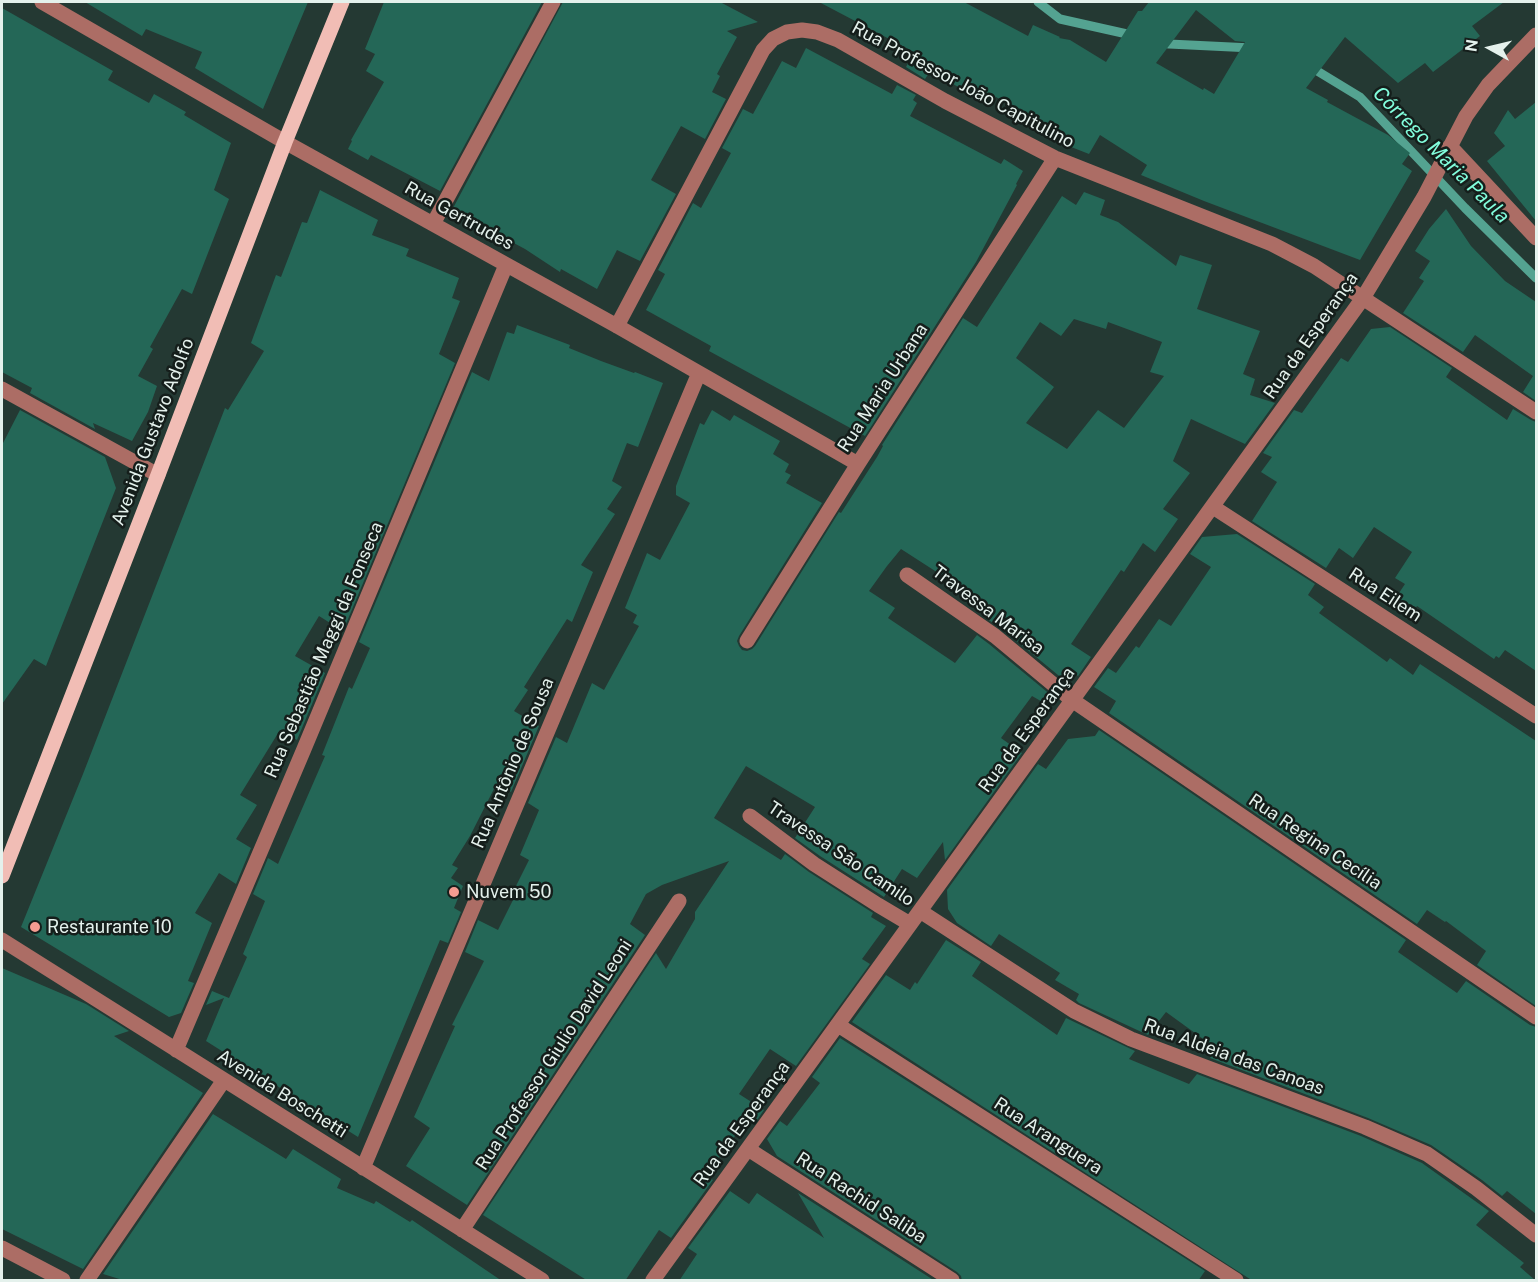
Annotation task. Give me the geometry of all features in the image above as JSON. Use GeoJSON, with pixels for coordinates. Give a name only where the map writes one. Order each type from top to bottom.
{"type":"FeatureCollection","features":[{"type":"Feature","properties":{"kind":"main road","name":"Avenida Gustavo Adolfo"},"geometry":{"type":"LineString","coordinates":[[2,876],[285,142],[342,2]]}},
{"type":"Feature","properties":{"kind":"street","name":"Rua Gertrudes"},"geometry":{"type":"LineString","coordinates":[[42,2],[58,6],[285,142],[617,326],[858,464]]}},
{"type":"Feature","properties":{"kind":"street"},"geometry":{"type":"LineString","coordinates":[[433,224],[553,2]]}},
{"type":"Feature","properties":{"kind":"street","name":"Rua Professor João Capitulino"},"geometry":{"type":"LineString","coordinates":[[617,326],[763,50],[773,39],[787,32],[802,30],[817,32],[838,40],[945,101],[1054,158],[1272,244],[1314,266],[1536,412]]}},
{"type":"Feature","properties":{"kind":"street","name":"Rua da Esperança"},"geometry":{"type":"LineString","coordinates":[[653,1281],[1363,298],[1424,197],[1466,116],[1488,85],[1536,35]]}},
{"type":"Feature","properties":{"kind":"street"},"geometry":{"type":"LineString","coordinates":[[1447,152],[1536,238]]}},
{"type":"Feature","properties":{"kind":"street","name":"Rua Maria Urbana"},"geometry":{"type":"LineString","coordinates":[[747,641],[1054,158]]}},
{"type":"Feature","properties":{"kind":"street","name":"Rua Sebastião Maggi da Fonseca"},"geometry":{"type":"LineString","coordinates":[[176,1050],[506,265]]}},
{"type":"Feature","properties":{"kind":"street","name":"Rua Antônio de Sousa"},"geometry":{"type":"LineString","coordinates":[[363,1168],[699,373]]}},
{"type":"Feature","properties":{"kind":"street"},"geometry":{"type":"LineString","coordinates":[[2,389],[158,475]]}},
{"type":"Feature","properties":{"kind":"street","name":"Rua Eilem"},"geometry":{"type":"LineString","coordinates":[[1213,507],[1536,716]]}},
{"type":"Feature","properties":{"kind":"street","name":"Travessa Marisa"},"geometry":{"type":"LineString","coordinates":[[907,575],[995,636],[1072,700]]}},
{"type":"Feature","properties":{"kind":"street","name":"Rua Regina Cecília"},"geometry":{"type":"LineString","coordinates":[[1072,700],[1536,1017]]}},
{"type":"Feature","properties":{"kind":"street","name":"Travessa São Camilo"},"geometry":{"type":"LineString","coordinates":[[750,816],[814,864],[878,905],[915,917]]}},
{"type":"Feature","properties":{"kind":"street","name":"Rua Professor Giulio David Leoni"},"geometry":{"type":"LineString","coordinates":[[462,1230],[679,901]]}},
{"type":"Feature","properties":{"kind":"street","name":"Rua Aldeia das Canoas"},"geometry":{"type":"LineString","coordinates":[[915,917],[1074,1011],[1131,1039],[1365,1127],[1427,1154],[1476,1188],[1536,1235]]}},
{"type":"Feature","properties":{"kind":"street","name":"Avenida Boschetti"},"geometry":{"type":"LineString","coordinates":[[2,940],[542,1281]]}},
{"type":"Feature","properties":{"kind":"street","name":"Rua Aranguera"},"geometry":{"type":"LineString","coordinates":[[838,1025],[1236,1281]]}},
{"type":"Feature","properties":{"kind":"street"},"geometry":{"type":"LineString","coordinates":[[87,1281],[224,1080]]}},
{"type":"Feature","properties":{"kind":"street","name":"Rua Rachid Saliba"},"geometry":{"type":"LineString","coordinates":[[748,1149],[952,1281]]}},
{"type":"Feature","properties":{"kind":"street"},"geometry":{"type":"LineString","coordinates":[[2,1248],[63,1281]]}},
{"type":"Feature","properties":{"kind":"building"},"geometry":{"type":"Polygon","coordinates":[[[85,2],[308,2],[263,109],[195,68],[202,52],[146,29],[142,36],[85,2]]]}},
{"type":"Feature","properties":{"kind":"building"},"geometry":{"type":"Polygon","coordinates":[[[384,2],[542,2],[440,191],[371,155],[368,160],[348,149],[384,82],[366,71],[375,54],[365,49],[384,2]]]}},
{"type":"Feature","properties":{"kind":"building"},"geometry":{"type":"Polygon","coordinates":[[[563,2],[720,2],[758,22],[727,31],[737,37],[717,74],[720,76],[712,92],[726,99],[705,139],[681,126],[651,180],[676,194],[640,261],[617,250],[597,289],[561,269],[560,272],[525,249],[452,210],[563,2]]]}},
{"type":"Feature","properties":{"kind":"building"},"geometry":{"type":"Polygon","coordinates":[[[819,2],[964,2],[1028,36],[1033,25],[1059,38],[1070,40],[1106,62],[1138,11],[1142,11],[1149,2],[1504,2],[1472,26],[1480,36],[1433,72],[1425,63],[1398,83],[1345,37],[1306,88],[1388,135],[1410,153],[1402,164],[1412,171],[1360,260],[1141,175],[1147,165],[1100,135],[1089,154],[1056,141],[1033,128],[1038,120],[996,97],[991,105],[933,73],[932,75],[929,73],[925,79],[906,67],[914,52],[819,2]],[[1196,10],[1156,63],[1214,94],[1245,42],[1235,41],[1196,10]]]}},
{"type":"Feature","properties":{"kind":"building"},"geometry":{"type":"Polygon","coordinates":[[[2,8],[113,71],[108,80],[149,103],[154,94],[186,112],[184,115],[231,143],[214,190],[229,199],[192,294],[182,289],[150,347],[153,349],[138,376],[157,386],[148,412],[132,441],[93,423],[95,429],[30,393],[32,388],[2,372],[2,8]]]}},
{"type":"Feature","properties":{"kind":"building"},"geometry":{"type":"Polygon","coordinates":[[[806,48],[892,94],[897,85],[916,95],[913,100],[917,103],[910,116],[1001,164],[1004,159],[1023,171],[976,262],[865,436],[709,351],[711,346],[646,310],[665,274],[658,270],[693,203],[701,208],[731,153],[722,148],[743,109],[753,114],[782,61],[796,68],[806,48]]]}},
{"type":"Feature","properties":{"kind":"building"},"geometry":{"type":"Polygon","coordinates":[[[1536,102],[1536,221],[1487,161],[1505,146],[1494,133],[1508,110],[1515,119],[1536,102]]]}},
{"type":"Feature","properties":{"kind":"building"},"geometry":{"type":"Polygon","coordinates":[[[320,190],[378,220],[372,235],[409,249],[406,256],[459,278],[452,298],[460,301],[439,354],[455,363],[343,631],[319,616],[295,656],[325,673],[297,740],[280,730],[240,795],[257,805],[236,839],[251,848],[236,884],[219,873],[195,913],[212,923],[188,981],[194,983],[181,1013],[169,1017],[21,927],[225,408],[228,410],[264,351],[251,343],[276,275],[281,277],[302,222],[307,223],[320,190]]]}},
{"type":"Feature","properties":{"kind":"building"},"geometry":{"type":"Polygon","coordinates":[[[1084,192],[1105,200],[1100,215],[1118,222],[1176,266],[1180,255],[1212,265],[1197,309],[1260,331],[1243,374],[1255,379],[1250,395],[1275,403],[1245,444],[1191,419],[1173,461],[1190,473],[1163,509],[1178,519],[1155,552],[1143,543],[1124,572],[1121,570],[1071,644],[1091,657],[1078,676],[1071,671],[1064,680],[987,619],[994,609],[901,549],[887,566],[869,591],[895,608],[888,618],[955,663],[977,635],[1052,696],[1046,704],[1032,696],[1001,738],[1022,753],[945,860],[943,842],[917,878],[902,869],[884,897],[795,838],[815,807],[746,766],[714,818],[781,860],[785,854],[873,913],[871,917],[886,926],[862,959],[870,964],[796,1066],[770,1049],[739,1094],[764,1110],[757,1120],[752,1113],[706,1175],[713,1180],[671,1238],[659,1230],[625,1281],[588,1281],[483,1215],[656,953],[666,969],[695,919],[695,912],[729,861],[662,885],[646,894],[630,924],[645,935],[467,1205],[406,1166],[430,1128],[414,1117],[455,1026],[452,1025],[484,961],[465,952],[478,920],[498,930],[518,890],[515,888],[529,860],[520,855],[539,810],[528,803],[556,737],[567,743],[592,683],[604,690],[639,626],[633,623],[637,615],[625,608],[647,553],[660,560],[690,503],[676,495],[676,486],[700,423],[704,425],[712,410],[730,421],[734,415],[780,441],[773,454],[789,464],[785,472],[791,475],[786,483],[822,503],[739,636],[737,641],[739,646],[742,650],[747,651],[755,646],[839,512],[841,513],[877,457],[882,445],[963,318],[977,327],[1062,196],[1076,205],[1084,192]],[[1074,319],[1061,336],[1040,322],[1016,358],[1054,387],[1026,423],[1067,449],[1098,410],[1124,428],[1164,376],[1150,372],[1162,342],[1108,322],[1106,329],[1074,319]]]}},
{"type":"Feature","properties":{"kind":"building"},"geometry":{"type":"Polygon","coordinates":[[[1446,209],[1471,246],[1505,281],[1536,302],[1536,401],[1523,392],[1533,376],[1475,335],[1463,352],[1403,313],[1424,281],[1419,278],[1430,261],[1415,251],[1429,229],[1446,209]]]}},
{"type":"Feature","properties":{"kind":"building"},"geometry":{"type":"Polygon","coordinates":[[[517,325],[570,345],[569,348],[601,361],[663,383],[638,447],[627,443],[612,481],[622,487],[607,509],[615,514],[581,565],[593,572],[572,622],[567,619],[524,687],[528,690],[514,711],[539,726],[511,792],[497,783],[470,836],[452,865],[458,868],[451,878],[463,886],[454,908],[461,912],[448,943],[440,940],[358,1137],[206,1041],[224,998],[206,1005],[212,991],[229,998],[247,957],[243,954],[265,901],[253,894],[268,858],[278,864],[325,756],[322,755],[349,687],[352,689],[370,648],[359,642],[472,372],[489,381],[507,332],[514,334],[517,325]]]}},
{"type":"Feature","properties":{"kind":"building"},"geometry":{"type":"Polygon","coordinates":[[[1390,327],[1452,368],[1446,377],[1507,420],[1513,409],[1536,422],[1536,671],[1505,650],[1499,658],[1496,656],[1494,659],[1417,606],[1411,615],[1393,602],[1405,584],[1395,578],[1412,552],[1374,527],[1353,558],[1339,548],[1326,568],[1252,521],[1277,482],[1261,472],[1272,457],[1263,453],[1294,410],[1302,413],[1341,358],[1348,362],[1371,329],[1390,327]]]}},
{"type":"Feature","properties":{"kind":"building"},"geometry":{"type":"Polygon","coordinates":[[[20,410],[105,457],[116,488],[46,666],[34,659],[2,704],[2,445],[20,410]]]}},
{"type":"Feature","properties":{"kind":"building"},"geometry":{"type":"Polygon","coordinates":[[[1237,534],[1315,584],[1308,595],[1324,607],[1319,613],[1387,662],[1390,658],[1413,675],[1420,664],[1536,741],[1536,1006],[1477,965],[1486,951],[1446,921],[1427,910],[1417,924],[1109,713],[1116,701],[1094,687],[1108,668],[1116,673],[1136,646],[1139,648],[1159,619],[1171,626],[1211,567],[1190,554],[1202,537],[1237,534]]]}},
{"type":"Feature","properties":{"kind":"building"},"geometry":{"type":"Polygon","coordinates":[[[1099,730],[1406,940],[1398,952],[1457,993],[1466,981],[1536,1027],[1536,1214],[1507,1191],[1502,1196],[1431,1145],[1368,1118],[1210,1058],[1217,1049],[1166,1012],[1148,1035],[1079,1003],[1076,1000],[1079,994],[1055,980],[1060,973],[999,934],[991,946],[957,923],[948,909],[947,890],[1038,764],[1046,769],[1068,739],[1095,736],[1099,730]]]}},
{"type":"Feature","properties":{"kind":"building"},"geometry":{"type":"Polygon","coordinates":[[[946,940],[981,962],[972,976],[1057,1035],[1066,1018],[1135,1051],[1129,1059],[1189,1084],[1197,1074],[1361,1136],[1422,1163],[1489,1211],[1476,1225],[1524,1263],[1520,1267],[1536,1281],[1253,1281],[852,1022],[886,975],[910,990],[915,982],[917,984],[946,940]]]}},
{"type":"Feature","properties":{"kind":"building"},"geometry":{"type":"Polygon","coordinates":[[[2,968],[86,1004],[129,1031],[114,1036],[203,1093],[83,1269],[2,1229],[2,968]]]}},
{"type":"Feature","properties":{"kind":"building"},"geometry":{"type":"Polygon","coordinates":[[[840,1038],[1205,1271],[1198,1281],[962,1281],[957,1272],[777,1156],[767,1139],[780,1121],[787,1126],[820,1083],[812,1077],[840,1038]]]}},
{"type":"Feature","properties":{"kind":"building"},"geometry":{"type":"Polygon","coordinates":[[[213,1114],[286,1159],[293,1149],[341,1179],[337,1188],[374,1204],[376,1201],[410,1222],[412,1220],[502,1281],[126,1281],[103,1274],[213,1114]]]}},
{"type":"Feature","properties":{"kind":"building"},"geometry":{"type":"Polygon","coordinates":[[[730,1191],[749,1204],[757,1193],[824,1238],[798,1193],[935,1281],[679,1281],[697,1254],[688,1248],[730,1191]]]}},
{"type":"Feature","properties":{"kind":"waterway","name":"Córrego Maria Paula"},"geometry":{"type":"LineString","coordinates":[[1038,2],[1060,19],[1136,36]]}},
{"type":"Feature","properties":{"kind":"waterway","name":"Córrego Maria Paula"},"geometry":{"type":"LineString","coordinates":[[1158,42],[1252,48]]}},
{"type":"Feature","properties":{"kind":"waterway","name":"Córrego Maria Paula"},"geometry":{"type":"LineString","coordinates":[[1309,66],[1360,97],[1465,208],[1536,278]]}},
{"type":"Feature","properties":{"kind":"place","name":"Nuvem 50"},"geometry":{"type":"Point","coordinates":[454,892]}},
{"type":"Feature","properties":{"kind":"place","name":"Restaurante 10"},"geometry":{"type":"Point","coordinates":[35,927]}}]}
